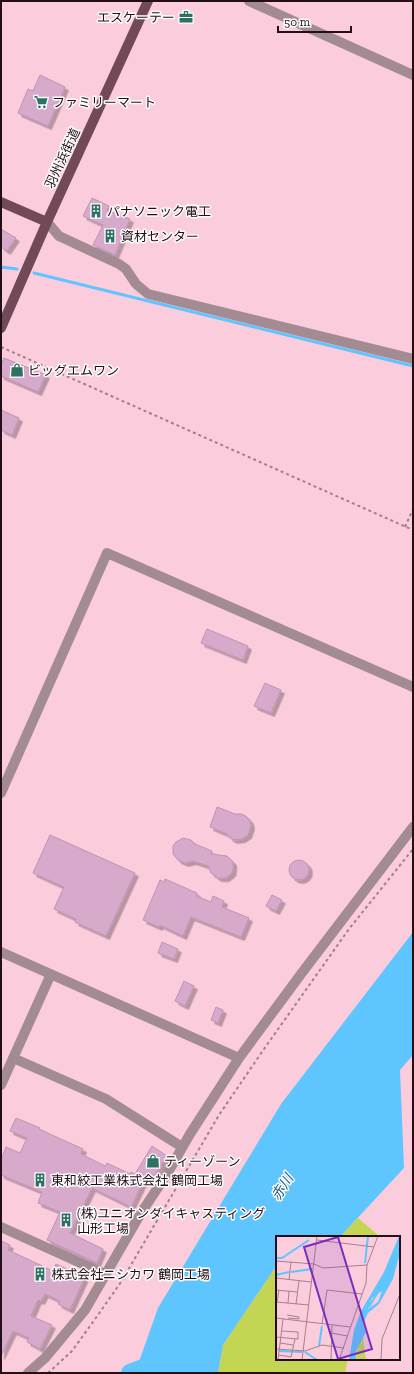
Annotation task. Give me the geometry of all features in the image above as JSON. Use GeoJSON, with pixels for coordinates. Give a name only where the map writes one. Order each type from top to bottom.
{"type":"FeatureCollection","features":[{"type":"Feature","properties":{"kind":"main road","name":"羽州浜街道"},"geometry":{"type":"LineString","coordinates":[[1,328],[47,222],[148,1]]}},
{"type":"Feature","properties":{"kind":"main road"},"geometry":{"type":"LineString","coordinates":[[1,202],[47,222]]}},
{"type":"Feature","properties":{"kind":"street"},"geometry":{"type":"LineString","coordinates":[[249,1],[413,75]]}},
{"type":"Feature","properties":{"kind":"street"},"geometry":{"type":"LineString","coordinates":[[47,222],[59,236],[119,264],[126,269],[136,284],[148,294],[413,360]]}},
{"type":"Feature","properties":{"kind":"street"},"geometry":{"type":"LineString","coordinates":[[1,793],[107,553],[413,687]]}},
{"type":"Feature","properties":{"kind":"street"},"geometry":{"type":"LineString","coordinates":[[28,1373],[45,1358],[85,1310],[105,1274],[182,1147],[239,1058],[413,827]]}},
{"type":"Feature","properties":{"kind":"street"},"geometry":{"type":"LineString","coordinates":[[1,952],[239,1058]]}},
{"type":"Feature","properties":{"kind":"street"},"geometry":{"type":"LineString","coordinates":[[1,1085],[51,974]]}},
{"type":"Feature","properties":{"kind":"street"},"geometry":{"type":"LineString","coordinates":[[13,1058],[106,1099],[182,1147]]}},
{"type":"Feature","properties":{"kind":"street"},"geometry":{"type":"LineString","coordinates":[[1,1227],[105,1274]]}},
{"type":"Feature","properties":{"kind":"path"},"geometry":{"type":"LineString","coordinates":[[1,347],[413,530]]}},
{"type":"Feature","properties":{"kind":"path"},"geometry":{"type":"LineString","coordinates":[[405,527],[413,509]]}},
{"type":"Feature","properties":{"kind":"path"},"geometry":{"type":"LineString","coordinates":[[48,1373],[72,1351],[94,1322],[121,1282],[219,1115],[264,1049],[350,929],[413,850]]}},
{"type":"Feature","properties":{"kind":"green space"},"geometry":{"type":"Polygon","coordinates":[[[358,1218],[377,1234],[377,1236],[341,1236],[358,1218]]]}},
{"type":"Feature","properties":{"kind":"green space"},"geometry":{"type":"Polygon","coordinates":[[[276,1266],[276,1360],[348,1360],[345,1373],[218,1373],[223,1345],[276,1266]]]}},
{"type":"Feature","properties":{"kind":"water","name":"赤川"},"geometry":{"type":"Polygon","coordinates":[[[413,932],[413,1055],[400,1070],[404,1168],[341,1236],[276,1236],[276,1266],[223,1345],[218,1373],[135,1373],[158,1308],[281,1104],[413,932]]]}},
{"type":"Feature","properties":{"kind":"building","name":"ファミリーマート"},"geometry":{"type":"Polygon","coordinates":[[[40,75],[65,87],[48,126],[18,113],[28,89],[33,91],[40,75]]]}},
{"type":"Feature","properties":{"kind":"building","name":"資材センター"},"geometry":{"type":"Polygon","coordinates":[[[92,198],[109,206],[107,210],[130,219],[115,255],[93,245],[103,225],[83,216],[92,198]]]}},
{"type":"Feature","properties":{"kind":"building"},"geometry":{"type":"Polygon","coordinates":[[[1,229],[16,238],[7,251],[1,247],[1,229]]]}},
{"type":"Feature","properties":{"kind":"building","name":"ビッグエムワン"},"geometry":{"type":"Polygon","coordinates":[[[4,358],[46,375],[38,392],[1,376],[1,365],[4,358]]]}},
{"type":"Feature","properties":{"kind":"building"},"geometry":{"type":"Polygon","coordinates":[[[1,410],[19,418],[12,435],[1,430],[1,410]]]}},
{"type":"Feature","properties":{"kind":"building"},"geometry":{"type":"Polygon","coordinates":[[[207,629],[248,646],[243,660],[201,643],[207,629]]]}},
{"type":"Feature","properties":{"kind":"building"},"geometry":{"type":"Polygon","coordinates":[[[265,683],[281,690],[271,713],[254,706],[265,683]]]}},
{"type":"Feature","properties":{"kind":"building"},"geometry":{"type":"Polygon","coordinates":[[[217,807],[235,814],[242,814],[247,817],[251,826],[248,835],[242,839],[234,840],[227,834],[210,827],[217,807]]]}},
{"type":"Feature","properties":{"kind":"building"},"geometry":{"type":"Polygon","coordinates":[[[50,835],[135,873],[106,936],[75,922],[76,919],[54,909],[64,887],[33,873],[50,835]]]}},
{"type":"Feature","properties":{"kind":"building"},"geometry":{"type":"Polygon","coordinates":[[[183,838],[191,840],[195,844],[212,851],[211,854],[227,856],[233,862],[232,873],[226,878],[218,878],[211,873],[208,866],[193,861],[185,863],[178,860],[173,854],[173,846],[176,842],[183,838]]]}},
{"type":"Feature","properties":{"kind":"building"},"geometry":{"type":"Polygon","coordinates":[[[299,860],[306,863],[309,870],[306,877],[299,880],[292,877],[289,870],[292,863],[299,860]]]}},
{"type":"Feature","properties":{"kind":"building"},"geometry":{"type":"Polygon","coordinates":[[[165,879],[197,893],[196,896],[211,902],[213,896],[224,901],[222,907],[249,918],[241,937],[191,917],[183,936],[160,925],[159,927],[143,920],[160,880],[164,882],[165,879]]]}},
{"type":"Feature","properties":{"kind":"building"},"geometry":{"type":"Polygon","coordinates":[[[272,895],[282,900],[276,911],[266,906],[272,895]]]}},
{"type":"Feature","properties":{"kind":"building"},"geometry":{"type":"Polygon","coordinates":[[[162,942],[178,949],[174,959],[158,953],[162,942]]]}},
{"type":"Feature","properties":{"kind":"building"},"geometry":{"type":"Polygon","coordinates":[[[184,981],[194,986],[185,1006],[175,1001],[184,981]]]}},
{"type":"Feature","properties":{"kind":"building"},"geometry":{"type":"Polygon","coordinates":[[[216,1007],[223,1010],[218,1023],[211,1020],[216,1007]]]}},
{"type":"Feature","properties":{"kind":"building"},"geometry":{"type":"Polygon","coordinates":[[[16,1118],[83,1149],[81,1154],[105,1166],[107,1163],[130,1174],[131,1172],[135,1174],[152,1146],[167,1156],[154,1176],[148,1172],[131,1207],[92,1188],[70,1233],[103,1249],[97,1263],[47,1240],[60,1212],[38,1203],[42,1192],[1,1175],[1,1160],[6,1147],[20,1153],[27,1138],[10,1131],[16,1118]]]}},
{"type":"Feature","properties":{"kind":"building"},"geometry":{"type":"Polygon","coordinates":[[[1,1241],[10,1245],[8,1250],[53,1271],[56,1264],[85,1277],[70,1310],[58,1304],[60,1301],[45,1294],[41,1301],[38,1300],[31,1316],[52,1325],[40,1349],[27,1342],[29,1338],[13,1331],[1,1356],[1,1241]]]}},
{"type":"Feature","properties":{"kind":"waterway"},"geometry":{"type":"LineString","coordinates":[[1,267],[17,269]]}},
{"type":"Feature","properties":{"kind":"waterway"},"geometry":{"type":"LineString","coordinates":[[34,273],[413,366]]}},
{"type":"Feature","properties":{"kind":"waterway"},"geometry":{"type":"LineString","coordinates":[[130,1373],[159,1362]]}},
{"type":"Feature","properties":{"kind":"place","name":"エスケーテー"},"geometry":{"type":"Point","coordinates":[186,17]}},
{"type":"Feature","properties":{"kind":"place","name":"ファミリーマート"},"geometry":{"type":"Point","coordinates":[41,102]}},
{"type":"Feature","properties":{"kind":"place","name":"パナソニック電工"},"geometry":{"type":"Point","coordinates":[96,211]}},
{"type":"Feature","properties":{"kind":"place","name":"資材センター"},"geometry":{"type":"Point","coordinates":[110,236]}},
{"type":"Feature","properties":{"kind":"place","name":"ビッグエムワン"},"geometry":{"type":"Point","coordinates":[17,370]}},
{"type":"Feature","properties":{"kind":"place","name":"ティーゾーン"},"geometry":{"type":"Point","coordinates":[153,1161]}},
{"type":"Feature","properties":{"kind":"place","name":"東和絞工業株式会社 鶴岡工場"},"geometry":{"type":"Point","coordinates":[40,1180]}},
{"type":"Feature","properties":{"kind":"place","name":"(株)ユニオンダイキャスティング 山形工場"},"geometry":{"type":"Point","coordinates":[66,1220]}},
{"type":"Feature","properties":{"kind":"place","name":"株式会社ニシカワ 鶴岡工場"},"geometry":{"type":"Point","coordinates":[40,1274]}}]}
